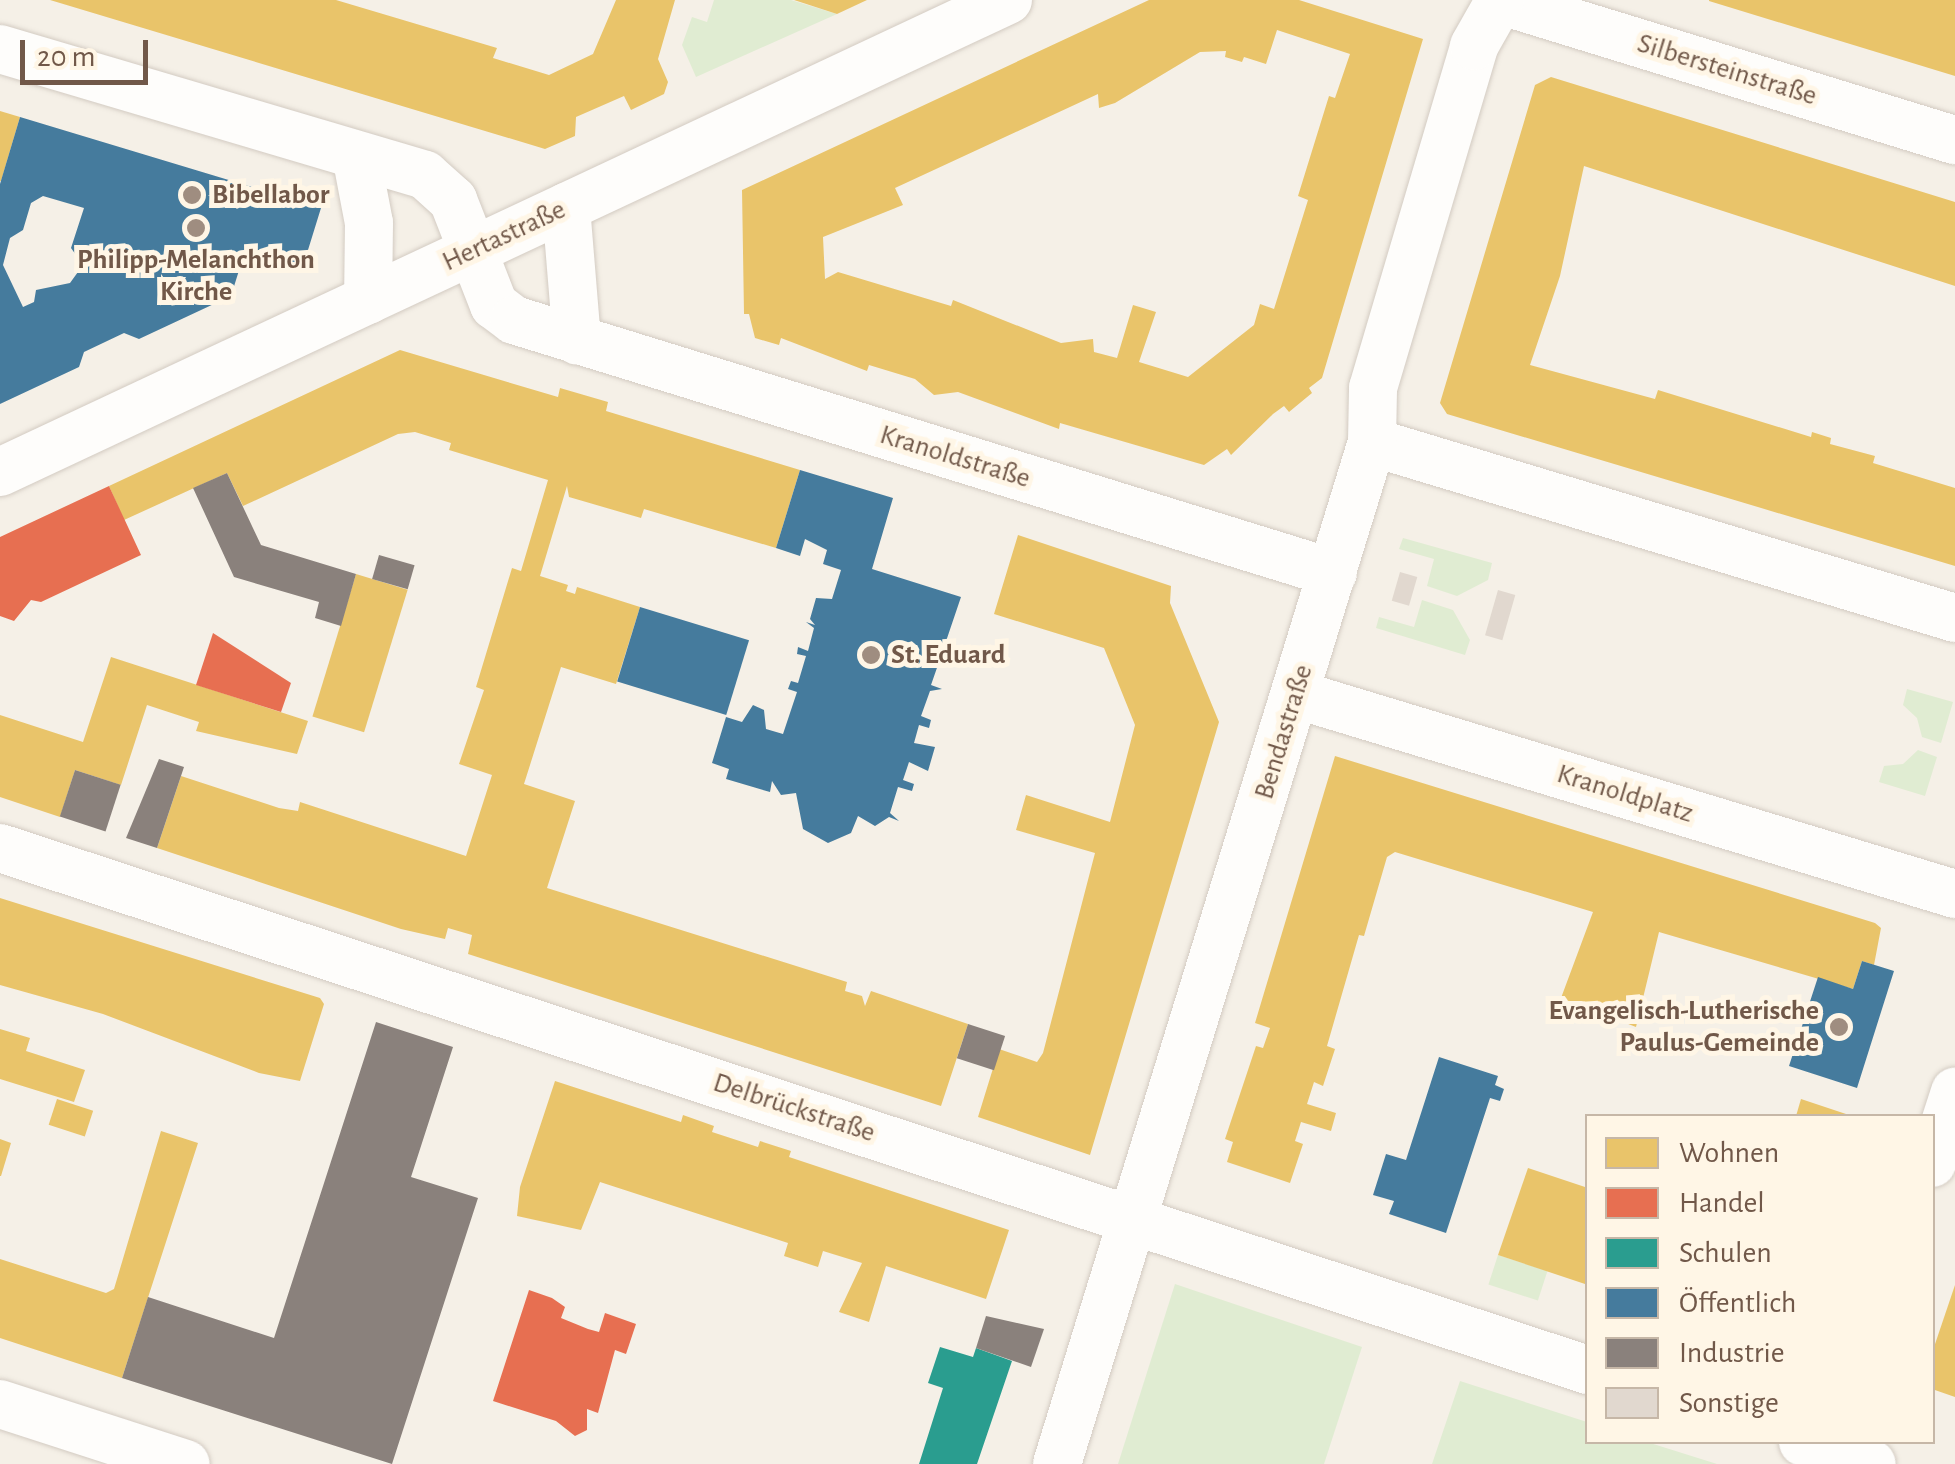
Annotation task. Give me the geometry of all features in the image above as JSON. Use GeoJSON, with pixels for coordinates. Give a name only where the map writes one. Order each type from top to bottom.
{"type":"FeatureCollection","features":[{"type":"Feature","properties":{"kind":"street","name":"Hertastraße"},"geometry":{"type":"LineString","coordinates":[[0,472],[1008,0]]}},
{"type":"Feature","properties":{"kind":"street","name":"Silbersteinstraße"},"geometry":{"type":"LineString","coordinates":[[1500,0],[1955,140]]}},
{"type":"Feature","properties":{"kind":"street","name":"Bendastraße"},"geometry":{"type":"LineString","coordinates":[[1057,1464],[1372,442],[1372,388],[1474,46],[1500,0]]}},
{"type":"Feature","properties":{"kind":"street","name":"Kranoldstraße"},"geometry":{"type":"LineString","coordinates":[[0,49],[425,175],[453,200],[501,312],[577,341],[1332,573]]}},
{"type":"Feature","properties":{"kind":"street"},"geometry":{"type":"LineString","coordinates":[[356,155],[369,223],[368,300]]}},
{"type":"Feature","properties":{"kind":"street"},"geometry":{"type":"LineString","coordinates":[[566,207],[577,341]]}},
{"type":"Feature","properties":{"kind":"street"},"geometry":{"type":"LineString","coordinates":[[1372,442],[1955,618]]}},
{"type":"Feature","properties":{"kind":"street","name":"Kranoldplatz"},"geometry":{"type":"LineString","coordinates":[[1295,694],[1955,894]]}},
{"type":"Feature","properties":{"kind":"street","name":"Delbrückstraße"},"geometry":{"type":"LineString","coordinates":[[0,848],[1585,1369]]}},
{"type":"Feature","properties":{"kind":"street"},"geometry":{"type":"LineString","coordinates":[[1935,1153],[1955,1092]]}},
{"type":"Feature","properties":{"kind":"street"},"geometry":{"type":"LineString","coordinates":[[0,1404],[186,1464]]}},
{"type":"Feature","properties":{"kind":"green space"},"geometry":{"type":"Polygon","coordinates":[[[714,0],[791,0],[837,14],[696,77],[682,45],[692,17],[707,22],[714,0]]]}},
{"type":"Feature","properties":{"kind":"green space"},"geometry":{"type":"Polygon","coordinates":[[[1403,538],[1492,563],[1488,580],[1457,596],[1427,586],[1434,559],[1399,549],[1403,538]]]}},
{"type":"Feature","properties":{"kind":"green space"},"geometry":{"type":"Polygon","coordinates":[[[1422,600],[1453,610],[1470,640],[1465,655],[1376,628],[1379,617],[1414,627],[1422,600]]]}},
{"type":"Feature","properties":{"kind":"green space"},"geometry":{"type":"Polygon","coordinates":[[[1907,689],[1953,702],[1941,743],[1922,737],[1917,718],[1903,705],[1907,689]]]}},
{"type":"Feature","properties":{"kind":"green space"},"geometry":{"type":"Polygon","coordinates":[[[1918,750],[1937,757],[1925,796],[1879,782],[1884,766],[1903,764],[1918,750]]]}},
{"type":"Feature","properties":{"kind":"green space"},"geometry":{"type":"Polygon","coordinates":[[[1498,1255],[1547,1271],[1538,1301],[1488,1284],[1498,1255]]]}},
{"type":"Feature","properties":{"kind":"green space"},"geometry":{"type":"Polygon","coordinates":[[[1175,1284],[1362,1347],[1324,1464],[1118,1464],[1175,1284]]]}},
{"type":"Feature","properties":{"kind":"green space"},"geometry":{"type":"Polygon","coordinates":[[[1460,1381],[1585,1421],[1585,1444],[1653,1444],[1717,1464],[1432,1464],[1460,1381]]]}},
{"type":"Feature","properties":{"kind":"building: Wohnen"},"geometry":{"type":"Polygon","coordinates":[[[50,0],[336,0],[497,48],[493,58],[549,75],[593,54],[616,0],[675,0],[658,59],[668,82],[664,94],[631,110],[624,96],[576,117],[575,136],[545,149],[50,0]]]}},
{"type":"Feature","properties":{"kind":"building: Wohnen"},"geometry":{"type":"Polygon","coordinates":[[[794,0],[867,0],[837,14],[794,0]]]}},
{"type":"Feature","properties":{"kind":"building: Wohnen"},"geometry":{"type":"Polygon","coordinates":[[[1149,0],[1299,0],[1423,39],[1322,378],[1309,388],[1312,393],[1289,412],[1284,406],[1273,414],[1231,455],[1227,449],[1204,465],[1060,423],[1059,429],[958,392],[934,395],[915,379],[869,365],[867,371],[781,338],[779,345],[755,338],[749,314],[744,314],[742,190],[1149,0]],[[1277,30],[1266,64],[1244,57],[1242,62],[1225,57],[1226,51],[1200,52],[1115,103],[1099,108],[1098,94],[895,188],[903,205],[823,237],[825,279],[838,272],[951,306],[953,300],[1061,343],[1093,339],[1094,352],[1117,358],[1133,305],[1156,312],[1139,362],[1188,377],[1254,325],[1260,304],[1274,309],[1308,200],[1298,196],[1329,96],[1335,98],[1350,54],[1277,30]]]}},
{"type":"Feature","properties":{"kind":"building: Wohnen"},"geometry":{"type":"Polygon","coordinates":[[[1955,0],[1955,76],[1709,1],[1955,0]]]}},
{"type":"Feature","properties":{"kind":"building: Wohnen"},"geometry":{"type":"Polygon","coordinates":[[[1551,77],[1955,202],[1955,286],[1584,166],[1560,276],[1530,365],[1655,399],[1658,390],[1811,437],[1812,432],[1831,438],[1830,444],[1875,456],[1873,463],[1955,488],[1955,566],[1447,414],[1440,403],[1535,85],[1551,77]]]}},
{"type":"Feature","properties":{"kind":"building: Wohnen"},"geometry":{"type":"Polygon","coordinates":[[[0,111],[20,117],[1,181],[0,181],[0,111]]]}},
{"type":"Feature","properties":{"kind":"building: Wohnen"},"geometry":{"type":"Polygon","coordinates":[[[400,350],[558,397],[560,388],[608,402],[606,411],[800,470],[776,548],[644,509],[641,518],[569,497],[567,486],[540,576],[568,585],[566,591],[575,594],[577,587],[640,607],[616,684],[561,667],[524,784],[575,801],[547,888],[847,982],[845,991],[862,996],[865,1006],[871,991],[968,1024],[941,1106],[468,954],[472,935],[448,928],[445,939],[401,929],[157,848],[181,776],[279,808],[298,811],[300,802],[466,856],[492,775],[459,764],[484,690],[476,687],[512,568],[521,571],[548,480],[449,450],[451,443],[415,432],[398,434],[243,506],[227,473],[124,520],[109,486],[400,350]]]}},
{"type":"Feature","properties":{"kind":"building: Wohnen"},"geometry":{"type":"Polygon","coordinates":[[[1018,535],[1171,586],[1170,603],[1219,722],[1090,1155],[978,1117],[999,1049],[1037,1062],[1043,1053],[1095,853],[1016,830],[1026,795],[1110,822],[1135,725],[1104,648],[994,614],[1018,535]]]}},
{"type":"Feature","properties":{"kind":"building: Wohnen"},"geometry":{"type":"Polygon","coordinates":[[[356,574],[408,590],[364,732],[312,716],[356,574]]]}},
{"type":"Feature","properties":{"kind":"building: Wohnen"},"geometry":{"type":"Polygon","coordinates":[[[111,657],[308,721],[297,754],[196,731],[199,722],[147,705],[121,785],[75,770],[60,817],[0,797],[0,715],[83,742],[111,657]]]}},
{"type":"Feature","properties":{"kind":"building: Wohnen"},"geometry":{"type":"Polygon","coordinates":[[[1335,756],[1875,923],[1881,928],[1874,965],[1862,961],[1853,989],[1659,932],[1636,1027],[1561,998],[1593,912],[1395,852],[1387,857],[1364,936],[1359,935],[1327,1046],[1335,1049],[1323,1086],[1314,1082],[1307,1104],[1336,1113],[1331,1131],[1301,1122],[1295,1141],[1303,1144],[1290,1183],[1227,1162],[1233,1142],[1225,1139],[1256,1046],[1263,1048],[1270,1028],[1255,1023],[1335,756]]]}},
{"type":"Feature","properties":{"kind":"building: Wohnen"},"geometry":{"type":"Polygon","coordinates":[[[0,898],[320,998],[324,1004],[300,1081],[259,1073],[103,1014],[0,985],[0,898]]]}},
{"type":"Feature","properties":{"kind":"building: Wohnen"},"geometry":{"type":"Polygon","coordinates":[[[0,1029],[30,1038],[26,1051],[85,1070],[74,1102],[0,1079],[0,1029]]]}},
{"type":"Feature","properties":{"kind":"building: Wohnen"},"geometry":{"type":"Polygon","coordinates":[[[555,1081],[681,1122],[683,1115],[714,1126],[712,1132],[758,1147],[760,1141],[791,1151],[789,1157],[1009,1230],[986,1299],[886,1266],[869,1322],[839,1312],[862,1263],[823,1251],[818,1267],[784,1256],[788,1243],[600,1182],[581,1230],[517,1216],[520,1187],[555,1081]]]}},
{"type":"Feature","properties":{"kind":"building: Wohnen"},"geometry":{"type":"Polygon","coordinates":[[[57,1099],[93,1111],[85,1136],[49,1125],[57,1099]]]}},
{"type":"Feature","properties":{"kind":"building: Wohnen"},"geometry":{"type":"Polygon","coordinates":[[[1801,1099],[1846,1114],[1797,1114],[1801,1099]]]}},
{"type":"Feature","properties":{"kind":"building: Wohnen"},"geometry":{"type":"Polygon","coordinates":[[[161,1131],[198,1143],[122,1378],[0,1338],[0,1259],[106,1293],[114,1289],[161,1131]]]}},
{"type":"Feature","properties":{"kind":"building: Wohnen"},"geometry":{"type":"Polygon","coordinates":[[[0,1139],[11,1143],[1,1176],[0,1176],[0,1139]]]}},
{"type":"Feature","properties":{"kind":"building: Wohnen"},"geometry":{"type":"Polygon","coordinates":[[[1528,1168],[1585,1187],[1585,1284],[1498,1255],[1528,1168]]]}},
{"type":"Feature","properties":{"kind":"building: Wohnen"},"geometry":{"type":"Polygon","coordinates":[[[1955,1285],[1955,1397],[1935,1390],[1935,1344],[1955,1285]]]}},
{"type":"Feature","properties":{"kind":"building: Handel"},"geometry":{"type":"Polygon","coordinates":[[[109,486],[141,555],[41,602],[31,600],[14,621],[0,616],[0,537],[109,486]]]}},
{"type":"Feature","properties":{"kind":"building: Handel"},"geometry":{"type":"Polygon","coordinates":[[[213,633],[291,683],[281,712],[196,685],[213,633]]]}},
{"type":"Feature","properties":{"kind":"building: Handel"},"geometry":{"type":"Polygon","coordinates":[[[529,1290],[552,1298],[565,1307],[561,1318],[588,1329],[599,1332],[605,1313],[636,1324],[626,1354],[615,1350],[598,1413],[587,1409],[587,1430],[575,1436],[556,1421],[493,1401],[529,1290]]]}},
{"type":"Feature","properties":{"kind":"building: Schulen"},"geometry":{"type":"Polygon","coordinates":[[[940,1347],[973,1357],[976,1348],[1012,1361],[977,1464],[919,1464],[943,1388],[928,1383],[940,1347]]]}},
{"type":"Feature","properties":{"kind":"building: Öffentlich"},"geometry":{"type":"Polygon","coordinates":[[[20,117],[321,208],[301,264],[246,248],[231,296],[139,339],[124,333],[84,352],[79,367],[0,404],[0,184],[20,117]],[[43,196],[31,203],[23,230],[10,238],[3,265],[23,307],[34,302],[36,290],[70,283],[83,265],[71,248],[84,208],[43,196]]]}},
{"type":"Feature","properties":{"kind":"building: Öffentlich","name":"St. Eduard"},"geometry":{"type":"Polygon","coordinates":[[[800,470],[893,498],[872,569],[961,597],[940,659],[948,664],[939,662],[931,685],[942,689],[930,691],[921,716],[931,720],[929,728],[919,725],[914,743],[935,747],[928,771],[909,762],[903,780],[914,784],[912,791],[898,787],[890,813],[899,821],[889,817],[875,826],[858,816],[851,833],[828,843],[803,829],[796,793],[781,795],[772,781],[770,792],[726,779],[729,769],[712,763],[726,717],[742,722],[753,705],[764,710],[766,729],[783,734],[797,692],[788,689],[791,681],[798,683],[806,656],[797,654],[798,647],[808,651],[814,628],[806,622],[815,625],[810,619],[816,598],[832,599],[841,570],[823,564],[827,550],[805,539],[800,556],[776,548],[800,470]]]}},
{"type":"Feature","properties":{"kind":"building: Öffentlich"},"geometry":{"type":"Polygon","coordinates":[[[640,607],[749,640],[726,715],[617,682],[640,607]]]}},
{"type":"Feature","properties":{"kind":"building: Öffentlich","name":"Evangelisch-Lutherische Paulus-Gemeinde"},"geometry":{"type":"Polygon","coordinates":[[[1862,961],[1894,971],[1857,1088],[1789,1066],[1818,977],[1853,989],[1862,961]]]}},
{"type":"Feature","properties":{"kind":"building: Öffentlich"},"geometry":{"type":"Polygon","coordinates":[[[1439,1057],[1498,1076],[1495,1085],[1504,1089],[1500,1101],[1490,1098],[1446,1233],[1389,1214],[1394,1201],[1373,1195],[1386,1154],[1406,1160],[1439,1057]]]}},
{"type":"Feature","properties":{"kind":"building: Industrie"},"geometry":{"type":"Polygon","coordinates":[[[227,473],[261,545],[356,574],[341,626],[315,618],[319,602],[234,577],[193,488],[227,473]]]}},
{"type":"Feature","properties":{"kind":"building: Industrie"},"geometry":{"type":"Polygon","coordinates":[[[379,555],[415,565],[408,589],[372,579],[379,555]]]}},
{"type":"Feature","properties":{"kind":"building: Industrie"},"geometry":{"type":"Polygon","coordinates":[[[159,759],[184,767],[157,848],[126,838],[159,759]]]}},
{"type":"Feature","properties":{"kind":"building: Industrie"},"geometry":{"type":"Polygon","coordinates":[[[75,770],[121,785],[106,831],[60,817],[75,770]]]}},
{"type":"Feature","properties":{"kind":"building: Industrie"},"geometry":{"type":"Polygon","coordinates":[[[376,1022],[453,1047],[411,1177],[478,1198],[392,1464],[122,1378],[148,1297],[274,1338],[376,1022]]]}},
{"type":"Feature","properties":{"kind":"building: Industrie"},"geometry":{"type":"Polygon","coordinates":[[[968,1024],[1005,1036],[994,1070],[957,1058],[968,1024]]]}},
{"type":"Feature","properties":{"kind":"building: Industrie"},"geometry":{"type":"Polygon","coordinates":[[[986,1316],[1044,1329],[1031,1367],[976,1348],[986,1316]]]}},
{"type":"Feature","properties":{"kind":"building: Sonstige"},"geometry":{"type":"Polygon","coordinates":[[[1400,572],[1417,577],[1409,606],[1392,601],[1400,572]]]}},
{"type":"Feature","properties":{"kind":"building: Sonstige"},"geometry":{"type":"Polygon","coordinates":[[[1498,590],[1515,595],[1502,640],[1485,635],[1498,590]]]}},
{"type":"Feature","properties":{"kind":"place","name":"Bibellabor"},"geometry":{"type":"Point","coordinates":[192,195]}},
{"type":"Feature","properties":{"kind":"place","name":"Philipp-Melanchthon Kirche"},"geometry":{"type":"Point","coordinates":[196,228]}},
{"type":"Feature","properties":{"kind":"place","name":"St. Eduard"},"geometry":{"type":"Point","coordinates":[871,655]}},
{"type":"Feature","properties":{"kind":"place","name":"Evangelisch-Lutherische Paulus-Gemeinde"},"geometry":{"type":"Point","coordinates":[1839,1027]}}]}
